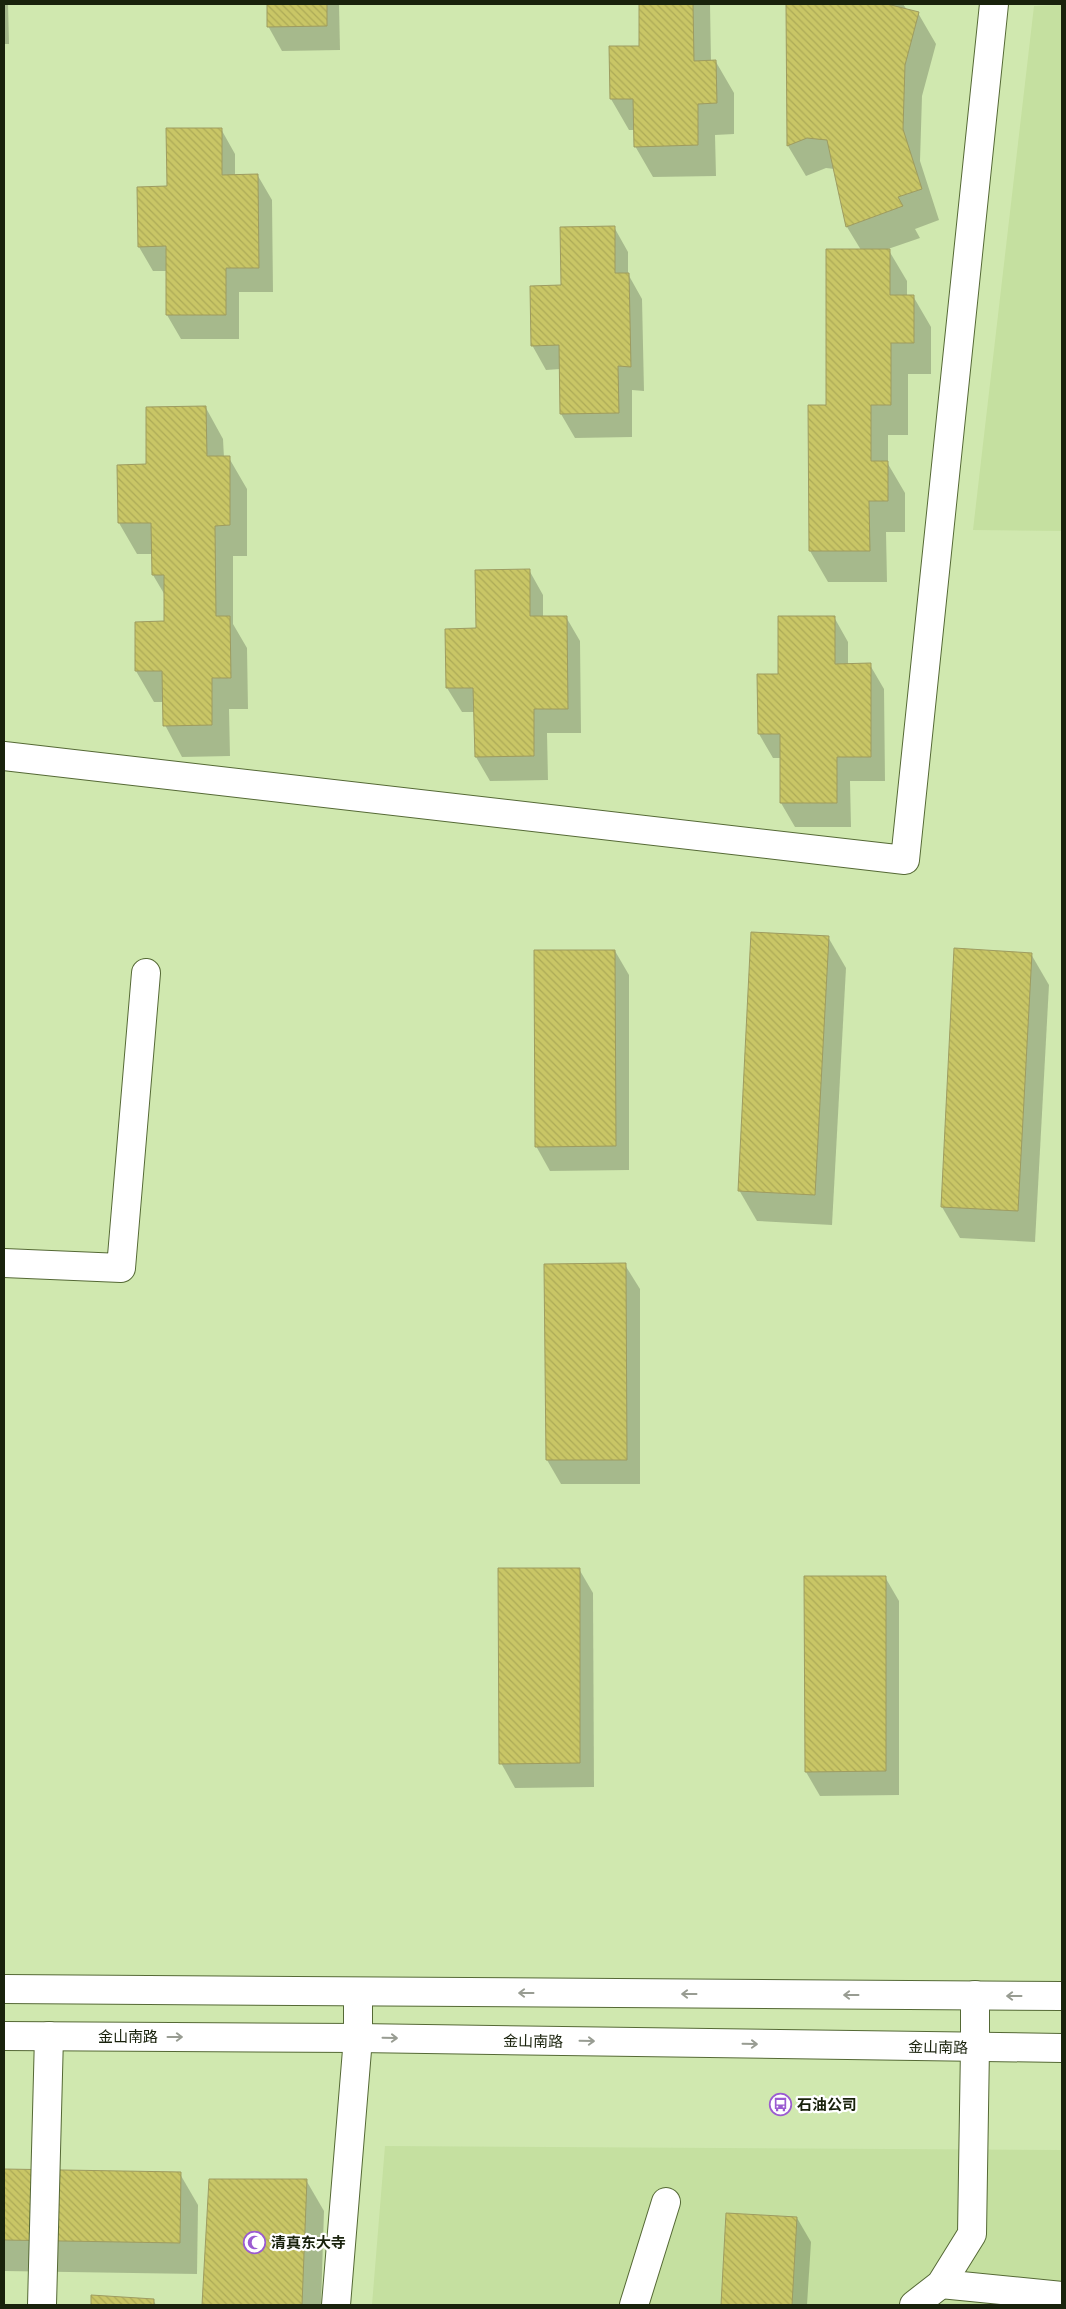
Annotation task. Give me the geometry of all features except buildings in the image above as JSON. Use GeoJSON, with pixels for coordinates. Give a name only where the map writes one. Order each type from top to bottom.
{"type":"FeatureCollection","features":[{"type":"Feature","properties":{"kind":"street"},"geometry":{"type":"LineString","coordinates":[[4,756],[905,860],[994,4]]}},
{"type":"Feature","properties":{"kind":"street"},"geometry":{"type":"LineString","coordinates":[[4,1263],[121,1268],[146,973]]}},
{"type":"Feature","properties":{"kind":"street"},"geometry":{"type":"LineString","coordinates":[[4,1988],[1062,1996]]}},
{"type":"Feature","properties":{"kind":"street"},"geometry":{"type":"LineString","coordinates":[[336,2305],[358,2038],[358,1992]]}},
{"type":"Feature","properties":{"kind":"street"},"geometry":{"type":"LineString","coordinates":[[914,2305],[941,2284],[972,2234],[975,1995]]}},
{"type":"Feature","properties":{"kind":"street","name":"金山南路"},"geometry":{"type":"LineString","coordinates":[[4,2036],[358,2038],[1062,2048]]}},
{"type":"Feature","properties":{"kind":"street"},"geometry":{"type":"LineString","coordinates":[[42,2305],[49,2036]]}},
{"type":"Feature","properties":{"kind":"street"},"geometry":{"type":"LineString","coordinates":[[634,2305],[666,2202]]}},
{"type":"Feature","properties":{"kind":"street"},"geometry":{"type":"LineString","coordinates":[[941,2284],[1062,2296]]}},
{"type":"Feature","properties":{"kind":"shaded area"},"geometry":{"type":"Polygon","coordinates":[[[1062,5],[1062,531],[973,530],[1034,6],[1062,5]]]}},
{"type":"Feature","properties":{"kind":"shaded area","name":"石油公司"},"geometry":{"type":"Polygon","coordinates":[[[385,2146],[1062,2150],[1062,2305],[372,2305],[385,2146]]]}},
{"type":"Feature","properties":{"kind":"place","name":"石油公司"},"geometry":{"type":"Point","coordinates":[781,2104]}},
{"type":"Feature","properties":{"kind":"place","name":"清真东大寺"},"geometry":{"type":"Point","coordinates":[255,2242]}}]}
